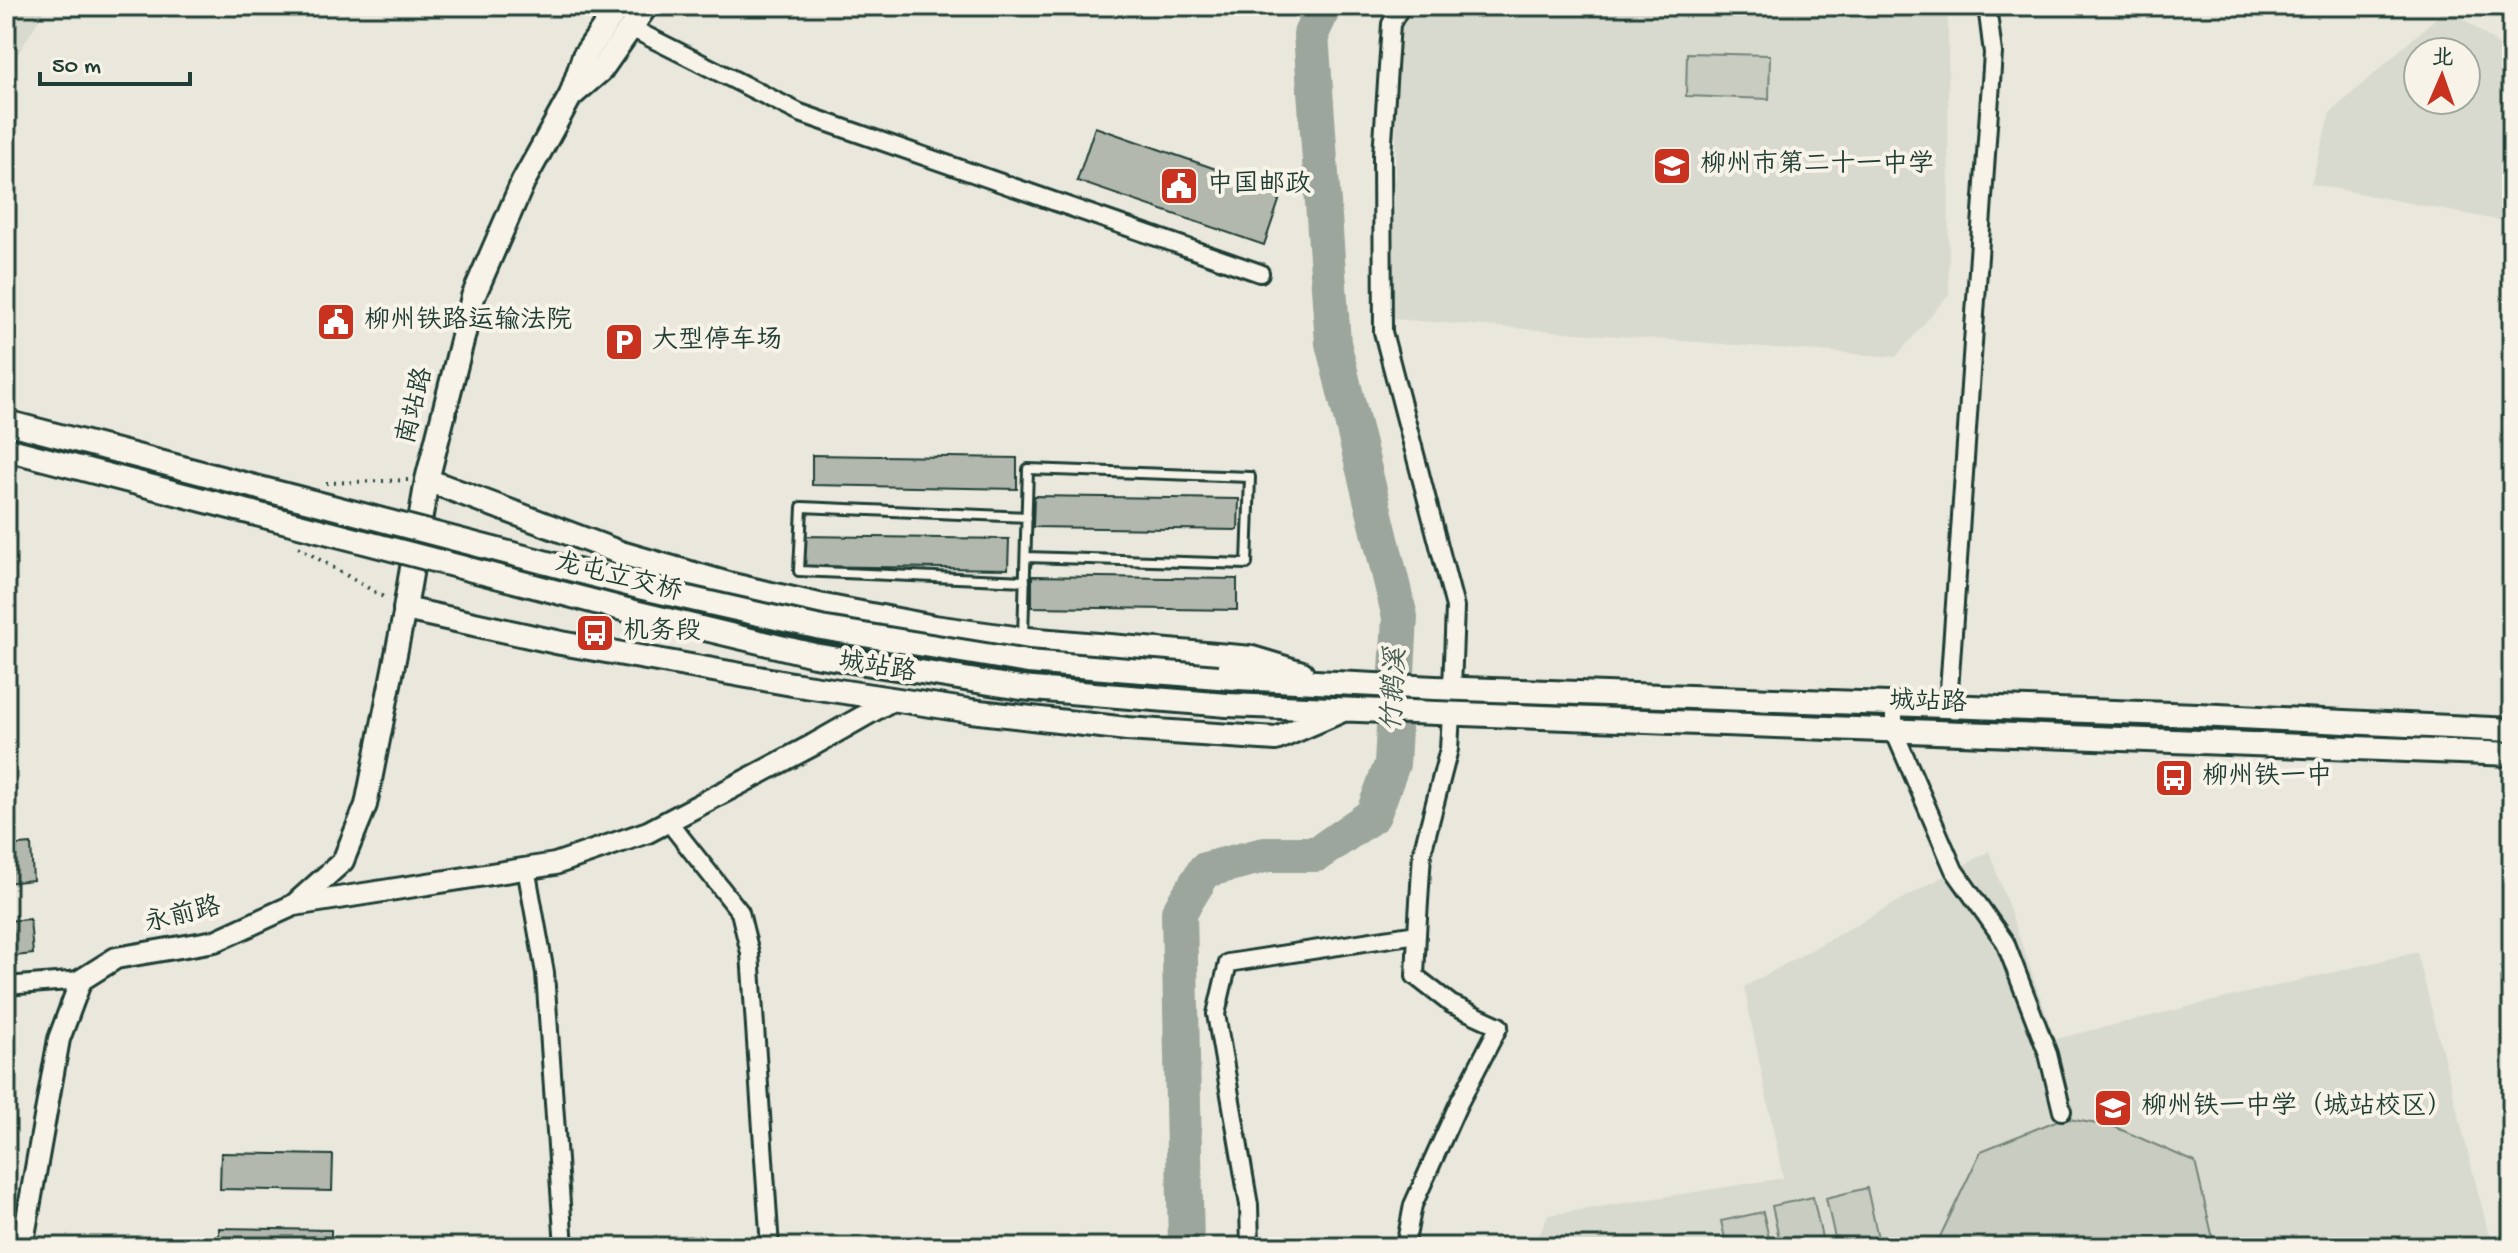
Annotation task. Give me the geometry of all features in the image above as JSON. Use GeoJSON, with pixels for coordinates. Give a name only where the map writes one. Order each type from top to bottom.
{"type":"FeatureCollection","features":[{"type":"Feature","properties":{"kind":"main road","name":"南站路"},"geometry":{"type":"LineString","coordinates":[[405,609],[427,480],[473,297],[523,182],[571,95],[584,56],[619,6]]}},
{"type":"Feature","properties":{"kind":"main road","name":"南站路"},"geometry":{"type":"LineString","coordinates":[[571,95],[601,70],[646,6]]}},
{"type":"Feature","properties":{"kind":"main road","name":"龙屯立交桥"},"geometry":{"type":"LineString","coordinates":[[6,422],[643,588],[821,628],[1028,662],[1218,677]]}},
{"type":"Feature","properties":{"kind":"main road","name":"龙屯立交桥"},"geometry":{"type":"LineString","coordinates":[[6,449],[638,613],[814,655],[1021,688],[1227,705]]}},
{"type":"Feature","properties":{"kind":"main road","name":"城站路"},"geometry":{"type":"LineString","coordinates":[[427,480],[621,553],[732,585],[819,605],[934,627],[1023,639],[1252,658],[1348,684]]}},
{"type":"Feature","properties":{"kind":"main road","name":"城站路"},"geometry":{"type":"LineString","coordinates":[[405,609],[561,643],[892,700],[1127,729],[1276,739],[1347,711]]}},
{"type":"Feature","properties":{"kind":"main road","name":"城站路"},"geometry":{"type":"LineString","coordinates":[[1218,677],[2512,730]]}},
{"type":"Feature","properties":{"kind":"main road","name":"城站路"},"geometry":{"type":"LineString","coordinates":[[1227,705],[2512,754]]}},
{"type":"Feature","properties":{"kind":"street"},"geometry":{"type":"LineString","coordinates":[[1401,6],[1391,24],[1382,155],[1383,332],[1455,607],[1444,688]]}},
{"type":"Feature","properties":{"kind":"street"},"geometry":{"type":"LineString","coordinates":[[1948,705],[1993,53],[1987,6]]}},
{"type":"Feature","properties":{"kind":"street"},"geometry":{"type":"LineString","coordinates":[[631,28],[800,113],[1260,273]]}},
{"type":"Feature","properties":{"kind":"street","name":"永前路"},"geometry":{"type":"LineString","coordinates":[[81,980],[116,958],[215,941],[294,905],[343,861],[366,805],[405,609]]}},
{"type":"Feature","properties":{"kind":"street"},"geometry":{"type":"LineString","coordinates":[[294,905],[555,864],[648,832],[892,700]]}},
{"type":"Feature","properties":{"kind":"street"},"geometry":{"type":"LineString","coordinates":[[1894,703],[1894,731],[1954,870],[2005,942],[2048,1054],[2062,1111]]}},
{"type":"Feature","properties":{"kind":"street"},"geometry":{"type":"LineString","coordinates":[[1405,1247],[1413,1205],[1458,1105],[1499,1026],[1451,1004],[1415,976],[1422,853],[1449,749],[1443,714]]}},
{"type":"Feature","properties":{"kind":"street"},"geometry":{"type":"LineString","coordinates":[[668,821],[740,912],[751,968],[770,1247]]}},
{"type":"Feature","properties":{"kind":"street"},"geometry":{"type":"LineString","coordinates":[[526,868],[545,973],[564,1247]]}},
{"type":"Feature","properties":{"kind":"street"},"geometry":{"type":"LineString","coordinates":[[1250,1247],[1249,1205],[1216,1014],[1228,963],[1417,934]]}},
{"type":"Feature","properties":{"kind":"street"},"geometry":{"type":"LineString","coordinates":[[6,986],[81,980],[59,1039],[22,1247]]}},
{"type":"Feature","properties":{"kind":"lane"},"geometry":{"type":"LineString","coordinates":[[1023,639],[1028,469],[1250,477],[1247,564],[1026,557]]}},
{"type":"Feature","properties":{"kind":"lane"},"geometry":{"type":"LineString","coordinates":[[1025,581],[799,571],[802,507],[1027,517]]}},
{"type":"Feature","properties":{"kind":"shaded area"},"geometry":{"type":"Polygon","coordinates":[[[6,6],[47,6],[6,74],[6,6]]]}},
{"type":"Feature","properties":{"kind":"shaded area","name":"柳州市第二十一中学"},"geometry":{"type":"Polygon","coordinates":[[[1408,6],[1948,6],[1949,294],[1896,357],[1392,319],[1398,38],[1408,6]]]}},
{"type":"Feature","properties":{"kind":"shaded area"},"geometry":{"type":"Polygon","coordinates":[[[2448,7],[2512,55],[2512,223],[2311,184],[2330,113],[2402,48],[2402,116],[2482,116],[2482,36],[2416,36],[2448,7]]]}},
{"type":"Feature","properties":{"kind":"shaded area"},"geometry":{"type":"Polygon","coordinates":[[[1687,53],[1770,55],[1769,99],[1686,96],[1687,53]]]}},
{"type":"Feature","properties":{"kind":"shaded area","name":"柳州铁一中学（城站校区）"},"geometry":{"type":"Polygon","coordinates":[[[1989,851],[2055,1039],[2417,952],[2492,1247],[1534,1247],[1548,1215],[1783,1178],[1744,987],[1989,851]]]}},
{"type":"Feature","properties":{"kind":"shaded area"},"geometry":{"type":"Polygon","coordinates":[[[2063,1118],[2115,1127],[2195,1162],[2215,1247],[1935,1247],[1981,1151],[2063,1118]]]}},
{"type":"Feature","properties":{"kind":"shaded area"},"geometry":{"type":"Polygon","coordinates":[[[1867,1188],[1880,1247],[1837,1247],[1826,1198],[1867,1188]]]}},
{"type":"Feature","properties":{"kind":"shaded area"},"geometry":{"type":"Polygon","coordinates":[[[1813,1197],[1824,1247],[1781,1247],[1772,1206],[1813,1197]]]}},
{"type":"Feature","properties":{"kind":"shaded area"},"geometry":{"type":"Polygon","coordinates":[[[1763,1212],[1771,1247],[1727,1247],[1721,1221],[1763,1212]]]}},
{"type":"Feature","properties":{"kind":"building"},"geometry":{"type":"Polygon","coordinates":[[[1095,127],[1282,192],[1264,245],[1077,181],[1095,127]]]}},
{"type":"Feature","properties":{"kind":"building"},"geometry":{"type":"Polygon","coordinates":[[[812,455],[1017,458],[1017,489],[812,485],[812,455]]]}},
{"type":"Feature","properties":{"kind":"building"},"geometry":{"type":"Polygon","coordinates":[[[1034,496],[1239,499],[1238,530],[1033,527],[1034,496]]]}},
{"type":"Feature","properties":{"kind":"building"},"geometry":{"type":"Polygon","coordinates":[[[804,536],[1009,539],[1008,569],[803,566],[804,536]]]}},
{"type":"Feature","properties":{"kind":"building"},"geometry":{"type":"Polygon","coordinates":[[[1032,576],[1237,579],[1237,610],[1032,607],[1032,576]]]}},
{"type":"Feature","properties":{"kind":"building"},"geometry":{"type":"Polygon","coordinates":[[[31,844],[33,880],[6,883],[6,846],[31,844]]]}},
{"type":"Feature","properties":{"kind":"building"},"geometry":{"type":"Polygon","coordinates":[[[30,919],[33,954],[6,957],[6,921],[30,919]]]}},
{"type":"Feature","properties":{"kind":"building"},"geometry":{"type":"Polygon","coordinates":[[[221,1153],[333,1155],[332,1191],[220,1189],[221,1153]]]}},
{"type":"Feature","properties":{"kind":"building"},"geometry":{"type":"Polygon","coordinates":[[[219,1228],[331,1230],[331,1247],[219,1247],[219,1228]]]}},
{"type":"Feature","properties":{"kind":"waterway","name":"竹鹅溪"},"geometry":{"type":"LineString","coordinates":[[1186,1247],[1179,912],[1205,870],[1268,854],[1317,854],[1373,815],[1392,764],[1400,617],[1333,343],[1311,34],[1324,6]]}},
{"type":"Feature","properties":{"kind":"place","name":"柳州市第二十一中学"},"geometry":{"type":"Point","coordinates":[1672,166]}},
{"type":"Feature","properties":{"kind":"place","name":"中国邮政"},"geometry":{"type":"Point","coordinates":[1179,186]}},
{"type":"Feature","properties":{"kind":"place","name":"柳州铁路运输法院"},"geometry":{"type":"Point","coordinates":[336,322]}},
{"type":"Feature","properties":{"kind":"place","name":"大型停车场"},"geometry":{"type":"Point","coordinates":[624,342]}},
{"type":"Feature","properties":{"kind":"place","name":"机务段"},"geometry":{"type":"Point","coordinates":[595,633]}},
{"type":"Feature","properties":{"kind":"place","name":"柳州铁一中"},"geometry":{"type":"Point","coordinates":[2174,778]}},
{"type":"Feature","properties":{"kind":"place","name":"柳州铁一中学（城站校区）"},"geometry":{"type":"Point","coordinates":[2113,1108]}}]}
